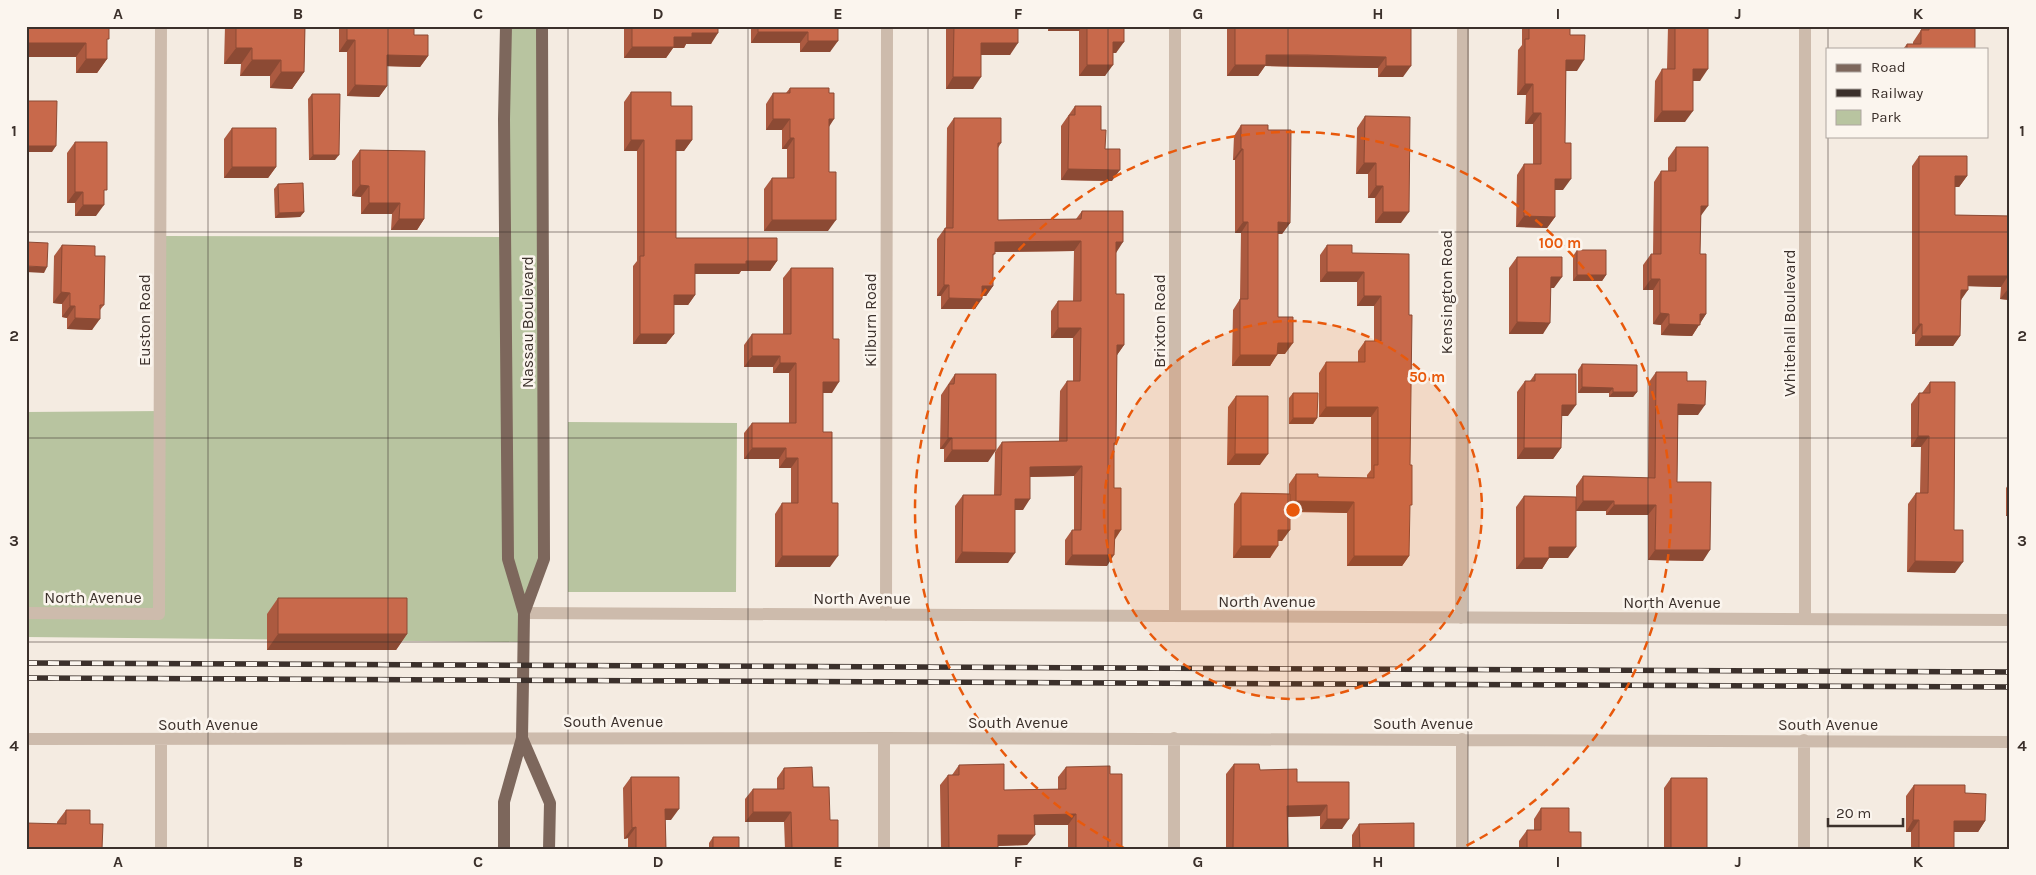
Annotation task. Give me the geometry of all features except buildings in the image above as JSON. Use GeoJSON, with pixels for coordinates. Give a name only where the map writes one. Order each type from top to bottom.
{"type":"FeatureCollection","features":[{"type":"Feature","properties":{"kind":"main road","name":"Nassau Boulevard"},"geometry":{"type":"LineString","coordinates":[[504,849],[504,802],[522,738],[524,613],[508,559],[504,119],[506,26]]}},
{"type":"Feature","properties":{"kind":"main road","name":"Nassau Boulevard"},"geometry":{"type":"LineString","coordinates":[[524,613],[544,559],[542,26]]}},
{"type":"Feature","properties":{"kind":"main road","name":"Nassau Boulevard"},"geometry":{"type":"LineString","coordinates":[[522,738],[550,803],[549,849]]}},
{"type":"Feature","properties":{"kind":"street","name":"Euston Road"},"geometry":{"type":"LineString","coordinates":[[159,614],[161,26]]}},
{"type":"Feature","properties":{"kind":"street","name":"Kilburn Road"},"geometry":{"type":"LineString","coordinates":[[886,615],[887,26]]}},
{"type":"Feature","properties":{"kind":"street","name":"Brixton Road"},"geometry":{"type":"LineString","coordinates":[[1175,26],[1175,616]]}},
{"type":"Feature","properties":{"kind":"street","name":"Kensington Road"},"geometry":{"type":"LineString","coordinates":[[1462,618],[1463,26]]}},
{"type":"Feature","properties":{"kind":"street","name":"Whitehall Boulevard"},"geometry":{"type":"LineString","coordinates":[[1805,26],[1805,619]]}},
{"type":"Feature","properties":{"kind":"street","name":"North Avenue"},"geometry":{"type":"LineString","coordinates":[[524,613],[2010,620]]}},
{"type":"Feature","properties":{"kind":"street","name":"North Avenue"},"geometry":{"type":"LineString","coordinates":[[26,614],[159,614]]}},
{"type":"Feature","properties":{"kind":"street"},"geometry":{"type":"LineString","coordinates":[[884,738],[884,849]]}},
{"type":"Feature","properties":{"kind":"street","name":"South Avenue"},"geometry":{"type":"LineString","coordinates":[[26,739],[1174,738],[2010,742]]}},
{"type":"Feature","properties":{"kind":"street"},"geometry":{"type":"LineString","coordinates":[[1174,738],[1174,849]]}},
{"type":"Feature","properties":{"kind":"street"},"geometry":{"type":"LineString","coordinates":[[1462,739],[1462,849]]}},
{"type":"Feature","properties":{"kind":"street"},"geometry":{"type":"LineString","coordinates":[[161,740],[161,849]]}},
{"type":"Feature","properties":{"kind":"street"},"geometry":{"type":"LineString","coordinates":[[1804,740],[1804,849]]}},
{"type":"Feature","properties":{"kind":"green space"},"geometry":{"type":"Polygon","coordinates":[[[506,26],[544,26],[544,556],[521,642],[26,637],[26,412],[164,411],[164,236],[502,237],[506,26]]]}},
{"type":"Feature","properties":{"kind":"green space"},"geometry":{"type":"Polygon","coordinates":[[[568,422],[737,423],[736,592],[568,592],[568,422]]]}},
{"type":"Feature","properties":{"kind":"railway"},"geometry":{"type":"LineString","coordinates":[[26,663],[2010,672]]}},
{"type":"Feature","properties":{"kind":"railway"},"geometry":{"type":"LineString","coordinates":[[26,678],[2010,687]]}}]}
